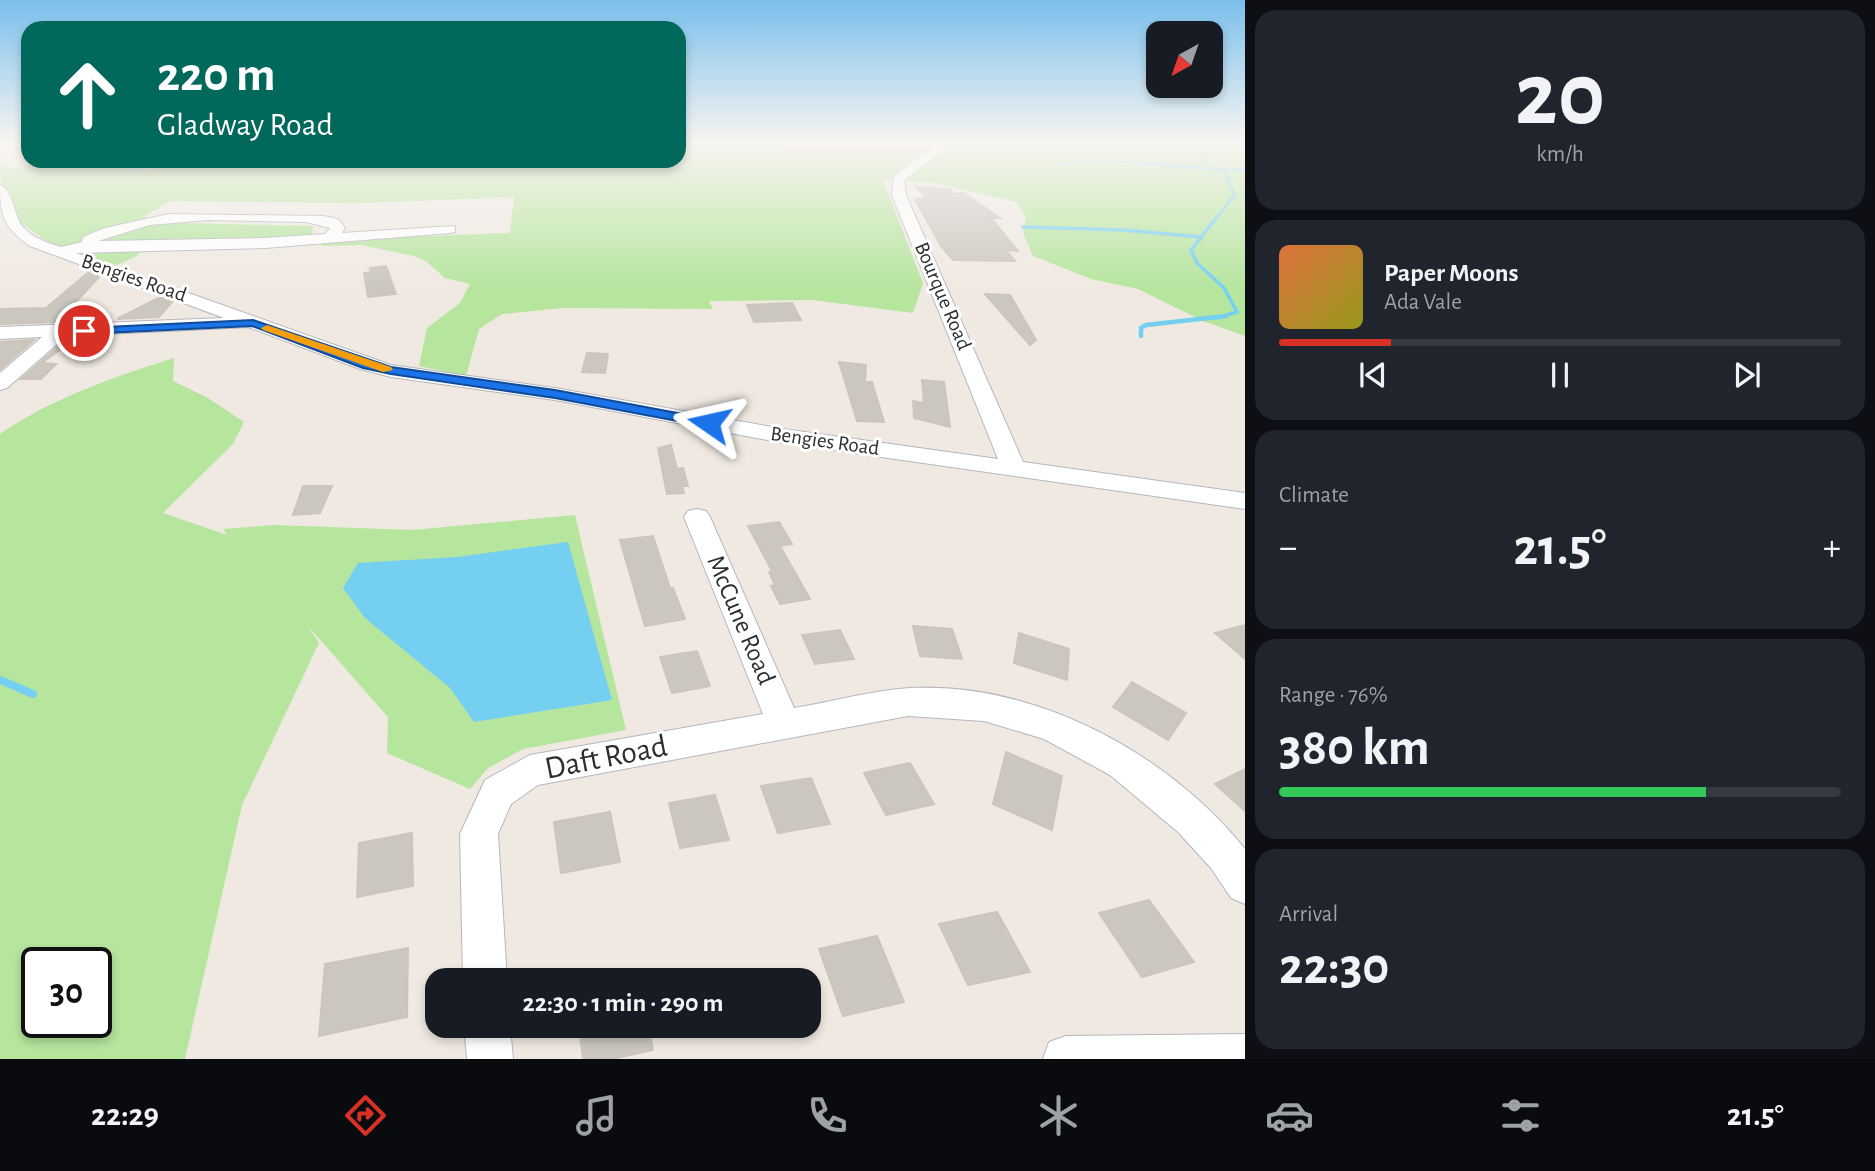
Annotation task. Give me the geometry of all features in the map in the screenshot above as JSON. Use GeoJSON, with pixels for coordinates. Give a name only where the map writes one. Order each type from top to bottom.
{"type":"FeatureCollection","features":[{"type":"Feature","properties":{"kind":"street","name":"Bengies Road"},"geometry":{"type":"LineString","coordinates":[[0,191],[8,228],[35,243],[367,365],[391,371],[555,394],[783,436],[1245,501]]}},
{"type":"Feature","properties":{"kind":"street","name":"Bourque Road"},"geometry":{"type":"LineString","coordinates":[[899,191],[1013,467]]}},
{"type":"Feature","properties":{"kind":"street"},"geometry":{"type":"LineString","coordinates":[[61,253],[118,228],[156,218],[188,214],[323,220],[333,222],[338,228],[329,239]]}},
{"type":"Feature","properties":{"kind":"street"},"geometry":{"type":"LineString","coordinates":[[82,246],[329,239],[450,229]]}},
{"type":"Feature","properties":{"kind":"street"},"geometry":{"type":"LineString","coordinates":[[0,334],[253,323]]}},
{"type":"Feature","properties":{"kind":"street"},"geometry":{"type":"LineString","coordinates":[[0,384],[59,332]]}},
{"type":"Feature","properties":{"kind":"street","name":"McCune Road"},"geometry":{"type":"LineString","coordinates":[[697,517],[784,723]]}},
{"type":"Feature","properties":{"kind":"street","name":"Daft Road"},"geometry":{"type":"LineString","coordinates":[[485,968],[479,834],[498,792],[530,771],[784,723],[934,701],[965,702],[1007,711],[1054,727],[1106,752],[1157,788],[1202,829],[1245,884]]}},
{"type":"Feature","properties":{"kind":"street"},"geometry":{"type":"LineString","coordinates":[[488,1038],[490,1059]]}},
{"type":"Feature","properties":{"kind":"street"},"geometry":{"type":"LineString","coordinates":[[1066,1059],[1245,1057]]}},
{"type":"Feature","properties":{"kind":"green space"},"geometry":{"type":"Polygon","coordinates":[[[4,191],[887,191],[923,283],[913,313],[812,300],[709,301],[713,309],[563,308],[502,314],[479,329],[466,376],[419,366],[427,328],[460,303],[470,284],[445,278],[426,261],[414,256],[361,245],[322,246],[319,240],[510,233],[514,197],[359,203],[171,201],[146,215],[145,222],[313,226],[312,236],[146,246],[137,256],[117,265],[55,245],[22,223],[10,207],[4,191]]]}},
{"type":"Feature","properties":{"kind":"green space"},"geometry":{"type":"Polygon","coordinates":[[[971,191],[1245,191],[1245,336],[1203,321],[1138,289],[1091,279],[1033,256],[1023,233],[1026,217],[1017,202],[971,191]]]}},
{"type":"Feature","properties":{"kind":"green space"},"geometry":{"type":"Polygon","coordinates":[[[174,358],[173,381],[208,398],[244,422],[233,444],[163,513],[227,535],[223,529],[274,525],[412,530],[575,515],[626,730],[523,749],[488,768],[470,789],[387,753],[388,717],[308,626],[319,643],[242,805],[185,1059],[0,1059],[0,434],[62,399],[174,358]]]}},
{"type":"Feature","properties":{"kind":"water"},"geometry":{"type":"Polygon","coordinates":[[[568,542],[612,700],[474,722],[450,688],[365,618],[343,588],[358,563],[457,557],[568,542]]]}},
{"type":"Feature","properties":{"kind":"building"},"geometry":{"type":"Polygon","coordinates":[[[920,191],[964,193],[1000,218],[991,218],[1018,251],[1006,250],[1015,261],[953,260],[941,246],[915,199],[927,198],[920,191]]]}},
{"type":"Feature","properties":{"kind":"building"},"geometry":{"type":"Polygon","coordinates":[[[386,266],[396,294],[368,297],[364,273],[371,272],[370,268],[386,266]]]}},
{"type":"Feature","properties":{"kind":"building"},"geometry":{"type":"Polygon","coordinates":[[[90,271],[100,276],[57,322],[0,324],[0,309],[46,308],[90,271]]]}},
{"type":"Feature","properties":{"kind":"building"},"geometry":{"type":"Polygon","coordinates":[[[985,294],[1010,295],[1036,340],[1030,345],[985,294]]]}},
{"type":"Feature","properties":{"kind":"building"},"geometry":{"type":"Polygon","coordinates":[[[160,297],[172,302],[159,317],[117,319],[160,297]]]}},
{"type":"Feature","properties":{"kind":"building"},"geometry":{"type":"Polygon","coordinates":[[[792,303],[801,320],[754,322],[747,305],[792,303]]]}},
{"type":"Feature","properties":{"kind":"building"},"geometry":{"type":"Polygon","coordinates":[[[34,340],[0,370],[0,342],[34,340]]]}},
{"type":"Feature","properties":{"kind":"building"},"geometry":{"type":"Polygon","coordinates":[[[62,343],[69,343],[42,363],[56,364],[41,379],[21,379],[62,343]]]}},
{"type":"Feature","properties":{"kind":"building"},"geometry":{"type":"Polygon","coordinates":[[[587,353],[608,354],[605,373],[582,372],[587,353]]]}},
{"type":"Feature","properties":{"kind":"building"},"geometry":{"type":"Polygon","coordinates":[[[839,362],[866,365],[865,382],[872,382],[884,422],[857,421],[839,362]]]}},
{"type":"Feature","properties":{"kind":"building"},"geometry":{"type":"Polygon","coordinates":[[[922,380],[944,382],[950,427],[914,418],[913,401],[924,403],[922,380]]]}},
{"type":"Feature","properties":{"kind":"building"},"geometry":{"type":"Polygon","coordinates":[[[671,445],[677,469],[683,468],[688,486],[682,486],[684,493],[667,494],[658,448],[671,445]]]}},
{"type":"Feature","properties":{"kind":"building"},"geometry":{"type":"Polygon","coordinates":[[[303,486],[332,486],[320,513],[293,515],[303,486]]]}},
{"type":"Feature","properties":{"kind":"building"},"geometry":{"type":"Polygon","coordinates":[[[779,522],[792,544],[780,546],[810,599],[780,604],[771,586],[775,585],[769,572],[772,571],[748,526],[779,522]]]}},
{"type":"Feature","properties":{"kind":"building"},"geometry":{"type":"Polygon","coordinates":[[[653,536],[670,588],[673,588],[685,619],[645,626],[620,540],[653,536]]]}},
{"type":"Feature","properties":{"kind":"building"},"geometry":{"type":"Polygon","coordinates":[[[1245,625],[1245,659],[1215,633],[1245,625]]]}},
{"type":"Feature","properties":{"kind":"building"},"geometry":{"type":"Polygon","coordinates":[[[913,626],[952,629],[962,659],[920,656],[913,626]]]}},
{"type":"Feature","properties":{"kind":"building"},"geometry":{"type":"Polygon","coordinates":[[[840,630],[854,659],[815,664],[802,635],[840,630]]]}},
{"type":"Feature","properties":{"kind":"building"},"geometry":{"type":"Polygon","coordinates":[[[1019,633],[1069,649],[1067,680],[1014,663],[1019,633]]]}},
{"type":"Feature","properties":{"kind":"building"},"geometry":{"type":"Polygon","coordinates":[[[697,651],[710,686],[672,693],[660,657],[697,651]]]}},
{"type":"Feature","properties":{"kind":"building"},"geometry":{"type":"Polygon","coordinates":[[[1132,682],[1186,713],[1168,740],[1113,707],[1132,682]]]}},
{"type":"Feature","properties":{"kind":"building"},"geometry":{"type":"Polygon","coordinates":[[[1006,752],[1062,776],[1052,830],[993,804],[1006,752]]]}},
{"type":"Feature","properties":{"kind":"building"},"geometry":{"type":"Polygon","coordinates":[[[910,763],[934,804],[886,815],[864,773],[910,763]]]}},
{"type":"Feature","properties":{"kind":"building"},"geometry":{"type":"Polygon","coordinates":[[[1245,769],[1245,811],[1215,784],[1245,769]]]}},
{"type":"Feature","properties":{"kind":"building"},"geometry":{"type":"Polygon","coordinates":[[[811,778],[830,824],[778,833],[761,786],[811,778]]]}},
{"type":"Feature","properties":{"kind":"building"},"geometry":{"type":"Polygon","coordinates":[[[715,795],[729,840],[680,848],[669,803],[715,795]]]}},
{"type":"Feature","properties":{"kind":"building"},"geometry":{"type":"Polygon","coordinates":[[[610,812],[620,862],[561,873],[554,822],[610,812]]]}},
{"type":"Feature","properties":{"kind":"building"},"geometry":{"type":"Polygon","coordinates":[[[412,833],[413,886],[357,897],[359,843],[412,833]]]}},
{"type":"Feature","properties":{"kind":"building"},"geometry":{"type":"Polygon","coordinates":[[[1149,900],[1194,962],[1142,977],[1099,913],[1149,900]]]}},
{"type":"Feature","properties":{"kind":"building"},"geometry":{"type":"Polygon","coordinates":[[[997,912],[1030,972],[968,985],[939,924],[997,912]]]}},
{"type":"Feature","properties":{"kind":"building"},"geometry":{"type":"Polygon","coordinates":[[[877,936],[904,1002],[843,1016],[819,949],[877,936]]]}},
{"type":"Feature","properties":{"kind":"building"},"geometry":{"type":"Polygon","coordinates":[[[408,948],[407,1017],[319,1036],[325,964],[408,948]]]}},
{"type":"Feature","properties":{"kind":"building"},"geometry":{"type":"Polygon","coordinates":[[[580,1038],[650,1038],[653,1050],[612,1059],[583,1059],[580,1038]]]}},
{"type":"Feature","properties":{"kind":"waterway"},"geometry":{"type":"LineString","coordinates":[[1215,220],[1235,194],[1233,191]]}},
{"type":"Feature","properties":{"kind":"waterway"},"geometry":{"type":"LineString","coordinates":[[1201,237],[1216,218]]}},
{"type":"Feature","properties":{"kind":"waterway"},"geometry":{"type":"LineString","coordinates":[[1023,227],[1122,230],[1201,237]]}},
{"type":"Feature","properties":{"kind":"waterway"},"geometry":{"type":"LineString","coordinates":[[1201,237],[1191,250],[1197,263],[1224,288],[1237,312],[1221,317]]}},
{"type":"Feature","properties":{"kind":"waterway"},"geometry":{"type":"LineString","coordinates":[[1221,317],[1226,316]]}},
{"type":"Feature","properties":{"kind":"waterway"},"geometry":{"type":"LineString","coordinates":[[1141,336],[1141,328],[1146,325],[1221,317]]}},
{"type":"Feature","properties":{"kind":"waterway"},"geometry":{"type":"LineString","coordinates":[[1216,318],[1221,317]]}},
{"type":"Feature","properties":{"kind":"waterway"},"geometry":{"type":"LineString","coordinates":[[0,680],[33,694]]}},
{"type":"Feature","properties":{"kind":"slow traffic"},"geometry":{"type":"LineString","coordinates":[[267,328],[387,370]]}},
{"type":"Feature","properties":{"kind":"route"},"geometry":{"type":"LineString","coordinates":[[84,331],[253,323],[367,365],[391,371],[555,394],[709,423]]}}]}
